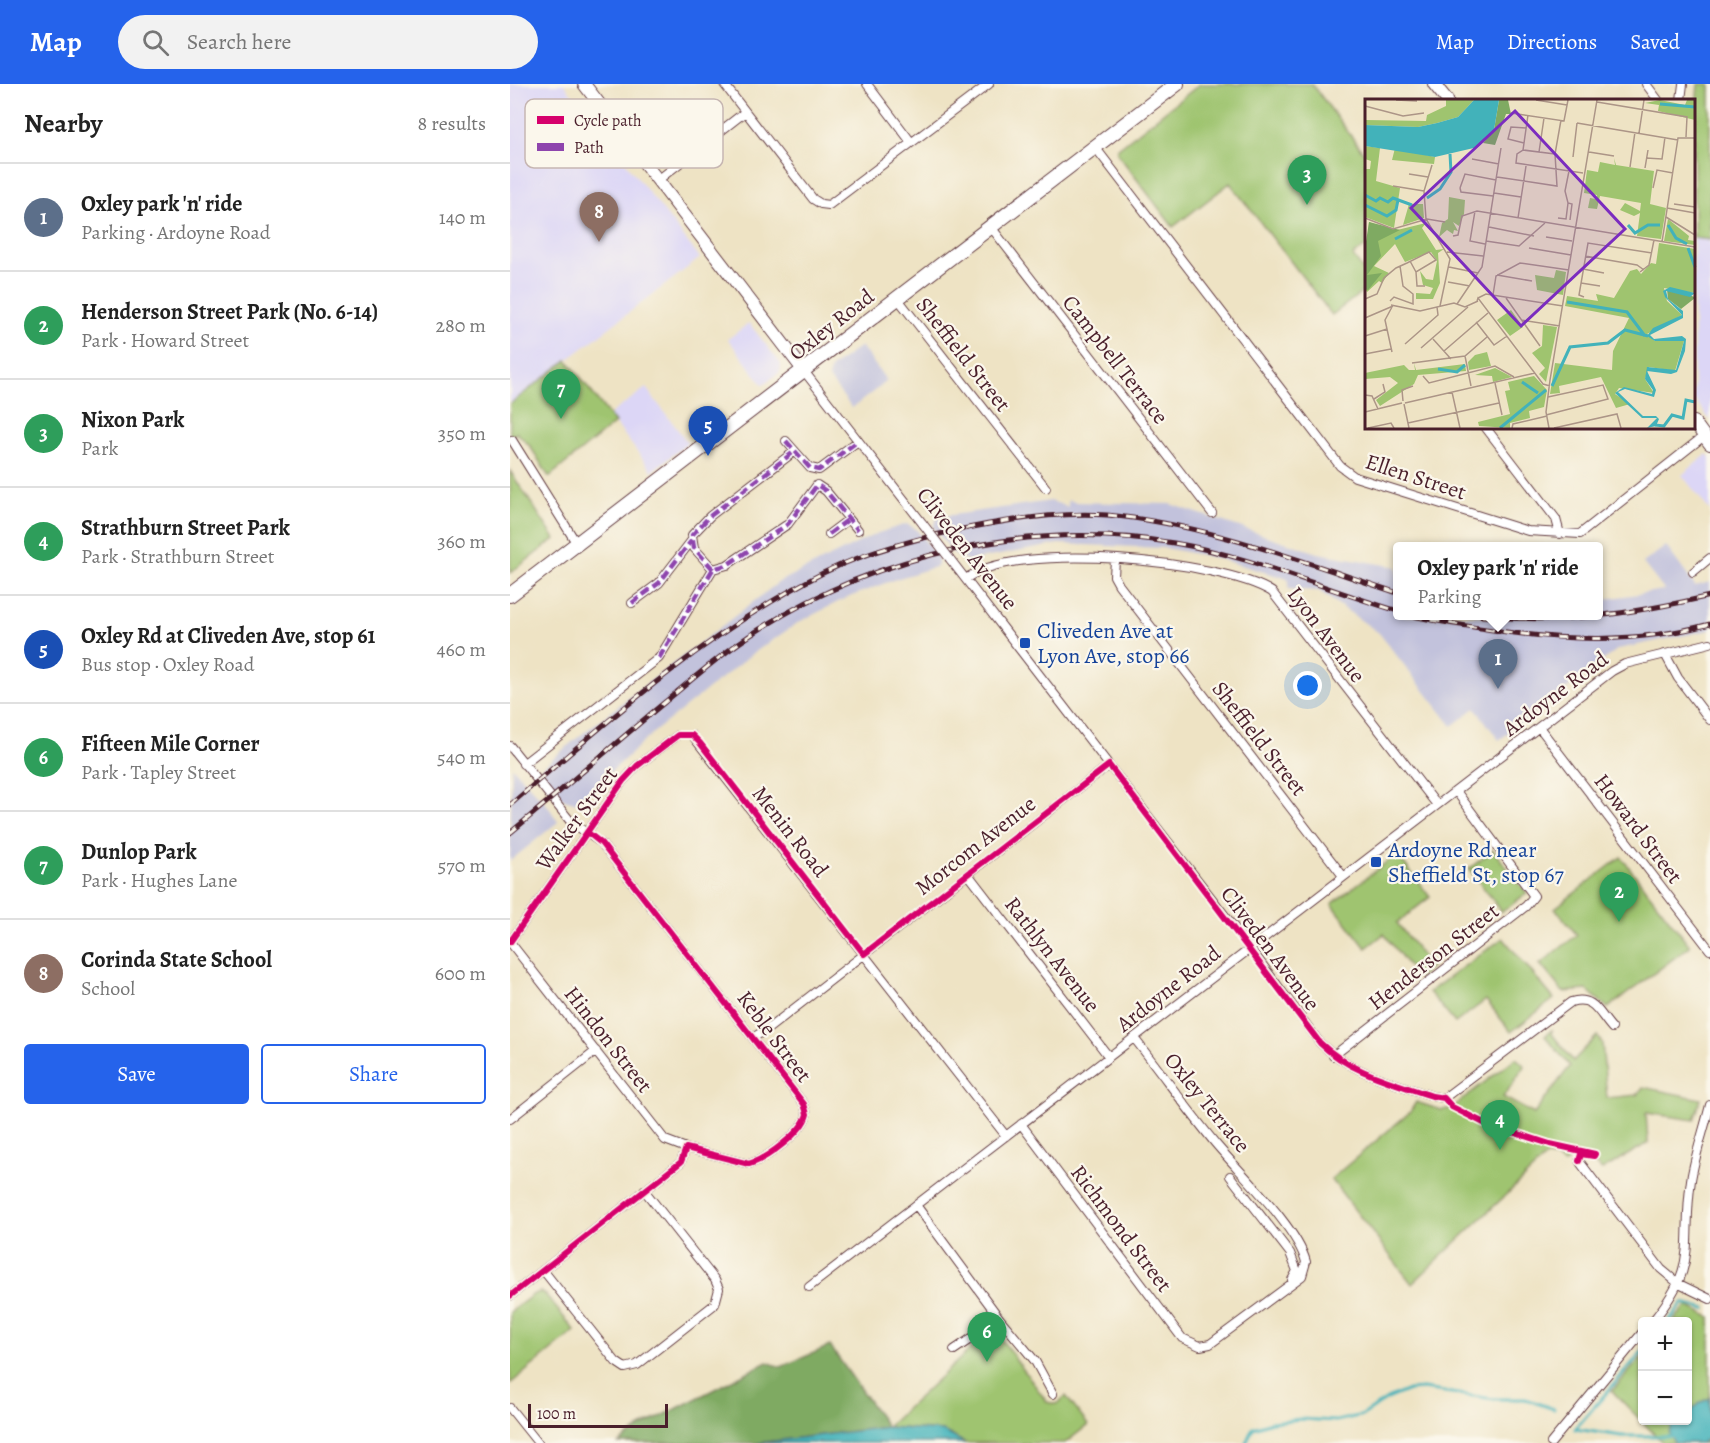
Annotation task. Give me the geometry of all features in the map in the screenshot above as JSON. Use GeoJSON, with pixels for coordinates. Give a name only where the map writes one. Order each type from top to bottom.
{"type":"FeatureCollection","features":[{"type":"Feature","properties":{"kind":"main road","name":"Oxley Road"},"geometry":{"type":"LineString","coordinates":[[510,595],[1177,84]]}},
{"type":"Feature","properties":{"kind":"street","name":"Cliveden Avenue"},"geometry":{"type":"LineString","coordinates":[[584,84],[596,99]]}},
{"type":"Feature","properties":{"kind":"street"},"geometry":{"type":"LineString","coordinates":[[724,84],[813,199],[820,204],[837,201],[989,84]]}},
{"type":"Feature","properties":{"kind":"street"},"geometry":{"type":"LineString","coordinates":[[867,84],[911,142]]}},
{"type":"Feature","properties":{"kind":"street"},"geometry":{"type":"LineString","coordinates":[[1434,84],[1446,99]]}},
{"type":"Feature","properties":{"kind":"street"},"geometry":{"type":"LineString","coordinates":[[1646,84],[1657,99]]}},
{"type":"Feature","properties":{"kind":"street"},"geometry":{"type":"LineString","coordinates":[[1681,99],[1683,84]]}},
{"type":"Feature","properties":{"kind":"street"},"geometry":{"type":"LineString","coordinates":[[723,129],[745,112]]}},
{"type":"Feature","properties":{"kind":"street","name":"Ellen Street"},"geometry":{"type":"LineString","coordinates":[[1095,147],[1340,466],[1355,477],[1528,531],[1580,534],[1707,440]]}},
{"type":"Feature","properties":{"kind":"street","name":"Cliveden Avenue"},"geometry":{"type":"LineString","coordinates":[[649,168],[1250,948],[1320,1043],[1333,1056],[1349,1067],[1432,1096],[1444,1098],[1571,1002],[1585,1000],[1592,1003],[1612,1028]]}},
{"type":"Feature","properties":{"kind":"street"},"geometry":{"type":"LineString","coordinates":[[658,180],[673,168]]}},
{"type":"Feature","properties":{"kind":"street","name":"Campbell Terrace"},"geometry":{"type":"LineString","coordinates":[[991,227],[1212,513]]}},
{"type":"Feature","properties":{"kind":"street","name":"Sheffield Street"},"geometry":{"type":"LineString","coordinates":[[898,298],[1046,488]]}},
{"type":"Feature","properties":{"kind":"street"},"geometry":{"type":"LineString","coordinates":[[1695,423],[1707,440]]}},
{"type":"Feature","properties":{"kind":"street"},"geometry":{"type":"LineString","coordinates":[[1487,429],[1556,519],[1560,534]]}},
{"type":"Feature","properties":{"kind":"street"},"geometry":{"type":"LineString","coordinates":[[512,440],[577,544]]}},
{"type":"Feature","properties":{"kind":"street"},"geometry":{"type":"LineString","coordinates":[[786,441],[810,468],[819,470]]}},
{"type":"Feature","properties":{"kind":"street"},"geometry":{"type":"LineString","coordinates":[[523,764],[659,658],[695,595],[713,569],[727,565],[788,524],[817,486],[819,470],[858,441]]}},
{"type":"Feature","properties":{"kind":"street"},"geometry":{"type":"LineString","coordinates":[[632,603],[658,583],[692,540],[701,524],[795,451]]}},
{"type":"Feature","properties":{"kind":"street"},"geometry":{"type":"LineString","coordinates":[[817,486],[826,491],[858,530]]}},
{"type":"Feature","properties":{"kind":"street"},"geometry":{"type":"LineString","coordinates":[[829,534],[849,519]]}},
{"type":"Feature","properties":{"kind":"street"},"geometry":{"type":"LineString","coordinates":[[692,540],[694,548],[713,569]]}},
{"type":"Feature","properties":{"kind":"street"},"geometry":{"type":"LineString","coordinates":[[1693,572],[1710,558]]}},
{"type":"Feature","properties":{"kind":"street","name":"Lyon Avenue"},"geometry":{"type":"LineString","coordinates":[[966,579],[985,568],[1039,559],[1114,560],[1191,566],[1260,584],[1272,592],[1437,805]]}},
{"type":"Feature","properties":{"kind":"street","name":"Sheffield Street"},"geometry":{"type":"LineString","coordinates":[[1114,560],[1114,576],[1119,585],[1343,876]]}},
{"type":"Feature","properties":{"kind":"street","name":"Ardoyne Road"},"geometry":{"type":"LineString","coordinates":[[810,1287],[1612,671],[1625,664],[1710,644]]}},
{"type":"Feature","properties":{"kind":"street"},"geometry":{"type":"LineString","coordinates":[[1665,654],[1678,678],[1710,720]]}},
{"type":"Feature","properties":{"kind":"street","name":"Howard Street"},"geometry":{"type":"LineString","coordinates":[[1539,727],[1710,950]]}},
{"type":"Feature","properties":{"kind":"street","name":"Walker Street"},"geometry":{"type":"LineString","coordinates":[[510,942],[623,781],[637,766],[678,735],[687,734]]}},
{"type":"Feature","properties":{"kind":"street","name":"Menin Road"},"geometry":{"type":"LineString","coordinates":[[687,734],[700,743],[1006,1136]]}},
{"type":"Feature","properties":{"kind":"street","name":"Keble Street"},"geometry":{"type":"LineString","coordinates":[[510,746],[571,822],[601,843],[804,1104],[806,1120],[768,1154],[749,1164],[687,1148]]}},
{"type":"Feature","properties":{"kind":"street","name":"Morcom Avenue"},"geometry":{"type":"LineString","coordinates":[[754,1037],[1109,765]]}},
{"type":"Feature","properties":{"kind":"street","name":"Henderson Street"},"geometry":{"type":"LineString","coordinates":[[1333,1056],[1526,906],[1534,896],[1456,791]]}},
{"type":"Feature","properties":{"kind":"street","name":"Rathlyn Avenue"},"geometry":{"type":"LineString","coordinates":[[968,874],[1109,1057]]}},
{"type":"Feature","properties":{"kind":"street","name":"Hindon Street"},"geometry":{"type":"LineString","coordinates":[[510,942],[665,1140],[687,1148]]}},
{"type":"Feature","properties":{"kind":"street","name":"Oxley Terrace"},"geometry":{"type":"LineString","coordinates":[[1134,1038],[1216,1144],[1256,1189],[1304,1251],[1306,1269],[1210,1344],[1200,1346]]}},
{"type":"Feature","properties":{"kind":"street"},"geometry":{"type":"LineString","coordinates":[[510,1119],[596,1051]]}},
{"type":"Feature","properties":{"kind":"street"},"geometry":{"type":"LineString","coordinates":[[1656,1317],[1679,1284],[1686,1265],[1689,1245],[1691,1180],[1710,1105]]}},
{"type":"Feature","properties":{"kind":"street","name":"Richmond Street"},"geometry":{"type":"LineString","coordinates":[[1021,1124],[1182,1338],[1200,1346]]}},
{"type":"Feature","properties":{"kind":"street"},"geometry":{"type":"LineString","coordinates":[[510,1296],[681,1162],[687,1148]]}},
{"type":"Feature","properties":{"kind":"street"},"geometry":{"type":"LineString","coordinates":[[1579,1161],[1661,1269],[1679,1284],[1710,1299]]}},
{"type":"Feature","properties":{"kind":"street","name":"Oxley Terrace"},"geometry":{"type":"LineString","coordinates":[[1230,1176],[1247,1195],[1296,1263],[1297,1270],[1290,1283]]}},
{"type":"Feature","properties":{"kind":"street"},"geometry":{"type":"LineString","coordinates":[[1247,1195],[1256,1189]]}},
{"type":"Feature","properties":{"kind":"street"},"geometry":{"type":"LineString","coordinates":[[543,1270],[616,1362],[625,1368],[638,1365],[715,1304],[719,1289],[715,1280],[644,1190]]}},
{"type":"Feature","properties":{"kind":"street"},"geometry":{"type":"LineString","coordinates":[[916,1205],[1035,1361],[1053,1394]]}},
{"type":"Feature","properties":{"kind":"street"},"geometry":{"type":"LineString","coordinates":[[954,1350],[1000,1318]]}},
{"type":"Feature","properties":{"kind":"street"},"geometry":{"type":"LineString","coordinates":[[1551,1443],[1638,1337]]}},
{"type":"Feature","properties":{"kind":"street"},"geometry":{"type":"LineString","coordinates":[[510,1408],[538,1443]]}},
{"type":"Feature","properties":{"kind":"shaded area"},"geometry":{"type":"Polygon","coordinates":[[[510,84],[564,84],[576,99],[525,99],[525,168],[630,168],[700,258],[510,404],[510,84]]]}},
{"type":"Feature","properties":{"kind":"shaded area"},"geometry":{"type":"Polygon","coordinates":[[[1695,238],[1710,240],[1710,420],[1695,400],[1695,238]]]}},
{"type":"Feature","properties":{"kind":"shaded area"},"geometry":{"type":"Polygon","coordinates":[[[749,323],[781,364],[780,372],[763,385],[728,339],[749,323]]]}},
{"type":"Feature","properties":{"kind":"shaded area"},"geometry":{"type":"Polygon","coordinates":[[[861,346],[887,381],[852,408],[828,377],[831,368],[861,346]]]}},
{"type":"Feature","properties":{"kind":"shaded area"},"geometry":{"type":"Polygon","coordinates":[[[646,388],[688,443],[652,471],[609,415],[646,388]]]}},
{"type":"Feature","properties":{"kind":"shaded area"},"geometry":{"type":"Polygon","coordinates":[[[1707,454],[1710,458],[1710,511],[1682,475],[1707,454]]]}},
{"type":"Feature","properties":{"kind":"shaded area"},"geometry":{"type":"Polygon","coordinates":[[[1068,500],[1170,504],[1318,553],[1393,566],[1393,620],[1603,620],[1603,599],[1664,590],[1643,563],[1666,546],[1695,586],[1710,582],[1710,630],[1618,649],[1499,740],[1475,708],[1452,726],[1379,633],[1319,591],[1288,589],[1289,579],[1212,557],[1165,548],[1058,544],[968,561],[955,555],[933,527],[938,517],[1051,501],[1068,507],[1068,500]]]}},
{"type":"Feature","properties":{"kind":"shaded area"},"geometry":{"type":"Polygon","coordinates":[[[907,524],[916,529],[938,557],[938,566],[844,599],[799,622],[752,654],[654,732],[577,803],[561,798],[540,773],[540,769],[582,734],[779,582],[878,533],[907,524]]]}},
{"type":"Feature","properties":{"kind":"shaded area"},"geometry":{"type":"Polygon","coordinates":[[[512,767],[548,806],[558,822],[510,861],[512,767]]]}},
{"type":"Feature","properties":{"kind":"green space"},"geometry":{"type":"Polygon","coordinates":[[[1200,84],[1312,84],[1365,155],[1365,247],[1353,256],[1365,273],[1365,290],[1332,315],[1230,183],[1173,227],[1117,153],[1117,149],[1200,84]]]}},
{"type":"Feature","properties":{"kind":"green space"},"geometry":{"type":"Polygon","coordinates":[[[1698,84],[1710,84],[1710,240],[1695,238],[1695,118],[1698,84]]]}},
{"type":"Feature","properties":{"kind":"green space"},"geometry":{"type":"Polygon","coordinates":[[[567,360],[615,423],[549,477],[530,446],[517,433],[510,436],[510,404],[567,360]]]}},
{"type":"Feature","properties":{"kind":"green space"},"geometry":{"type":"Polygon","coordinates":[[[510,471],[555,539],[510,573],[510,471]]]}},
{"type":"Feature","properties":{"kind":"green space"},"geometry":{"type":"Polygon","coordinates":[[[1493,850],[1527,893],[1502,912],[1469,869],[1493,850]]]}},
{"type":"Feature","properties":{"kind":"green space"},"geometry":{"type":"Polygon","coordinates":[[[1397,854],[1430,897],[1397,923],[1431,967],[1418,978],[1384,934],[1366,948],[1332,904],[1397,854]]]}},
{"type":"Feature","properties":{"kind":"green space"},"geometry":{"type":"Polygon","coordinates":[[[1621,857],[1690,946],[1608,1008],[1587,990],[1563,992],[1540,964],[1577,935],[1555,908],[1621,857]]]}},
{"type":"Feature","properties":{"kind":"green space"},"geometry":{"type":"Polygon","coordinates":[[[1503,938],[1554,999],[1511,1032],[1486,1000],[1455,1023],[1429,992],[1503,938]]]}},
{"type":"Feature","properties":{"kind":"green space"},"geometry":{"type":"Polygon","coordinates":[[[1552,1030],[1552,1034],[1573,1061],[1597,1036],[1602,1043],[1607,1098],[1637,1095],[1643,1087],[1701,1099],[1694,1120],[1646,1113],[1648,1143],[1602,1170],[1591,1161],[1571,1158],[1564,1164],[1555,1158],[1546,1157],[1412,1284],[1331,1179],[1410,1112],[1416,1102],[1441,1110],[1450,1109],[1516,1058],[1525,1066],[1503,1097],[1534,1114],[1570,1066],[1545,1036],[1552,1030]]]}},
{"type":"Feature","properties":{"kind":"green space"},"geometry":{"type":"Polygon","coordinates":[[[540,1292],[545,1294],[575,1331],[510,1384],[510,1312],[540,1292]]]}},
{"type":"Feature","properties":{"kind":"green space"},"geometry":{"type":"Polygon","coordinates":[[[1687,1306],[1710,1317],[1710,1443],[1663,1443],[1645,1425],[1692,1425],[1692,1317],[1677,1317],[1687,1306]]]}},
{"type":"Feature","properties":{"kind":"green space"},"geometry":{"type":"Polygon","coordinates":[[[993,1328],[1047,1402],[1056,1404],[1066,1396],[1088,1425],[1065,1443],[965,1443],[943,1431],[887,1427],[993,1328]]]}},
{"type":"Feature","properties":{"kind":"green space"},"geometry":{"type":"Polygon","coordinates":[[[830,1346],[887,1427],[758,1443],[619,1443],[641,1427],[767,1362],[781,1367],[830,1346]]]}},
{"type":"Feature","properties":{"kind":"green space"},"geometry":{"type":"Polygon","coordinates":[[[1638,1362],[1638,1418],[1612,1391],[1638,1362]]]}},
{"type":"Feature","properties":{"kind":"water"},"geometry":{"type":"Polygon","coordinates":[[[1710,1398],[1710,1438],[1701,1443],[1674,1443],[1669,1433],[1671,1425],[1692,1425],[1692,1410],[1710,1398]]]}},
{"type":"Feature","properties":{"kind":"water"},"geometry":{"type":"Polygon","coordinates":[[[887,1427],[943,1431],[965,1443],[758,1443],[887,1427]]]}},
{"type":"Feature","properties":{"kind":"waterway"},"geometry":{"type":"LineString","coordinates":[[1672,1317],[1683,1303],[1705,1309]]}},
{"type":"Feature","properties":{"kind":"waterway"},"geometry":{"type":"LineString","coordinates":[[1638,1357],[1575,1429],[1622,1436],[1673,1436]]}},
{"type":"Feature","properties":{"kind":"waterway"},"geometry":{"type":"LineString","coordinates":[[1246,1443],[1253,1428],[1271,1422],[1301,1419],[1336,1421],[1363,1415],[1387,1399],[1409,1390],[1423,1389],[1494,1399],[1525,1399],[1554,1409]]}},
{"type":"Feature","properties":{"kind":"railway"},"geometry":{"type":"LineString","coordinates":[[510,805],[621,710],[739,622],[781,596],[842,564],[925,537],[1033,517],[1077,514],[1107,515],[1218,535],[1393,591]]}},
{"type":"Feature","properties":{"kind":"railway"},"geometry":{"type":"LineString","coordinates":[[510,833],[700,673],[760,629],[807,602],[856,580],[907,562],[959,548],[1013,540],[1066,536],[1120,537],[1174,543],[1259,564],[1393,609]]}},
{"type":"Feature","properties":{"kind":"railway"},"geometry":{"type":"LineString","coordinates":[[1603,615],[1710,596]]}},
{"type":"Feature","properties":{"kind":"railway"},"geometry":{"type":"LineString","coordinates":[[1435,620],[1514,633],[1571,638],[1627,638],[1710,624]]}},
{"type":"Feature","properties":{"kind":"marked path"},"geometry":{"type":"LineString","coordinates":[[786,441],[810,468],[819,470],[858,441]]}},
{"type":"Feature","properties":{"kind":"marked path"},"geometry":{"type":"LineString","coordinates":[[713,569],[694,548],[692,535],[710,516],[795,451]]}},
{"type":"Feature","properties":{"kind":"marked path"},"geometry":{"type":"LineString","coordinates":[[659,658],[713,569],[727,565],[788,524],[817,485],[826,491],[858,530]]}},
{"type":"Feature","properties":{"kind":"marked path"},"geometry":{"type":"LineString","coordinates":[[829,534],[849,519]]}},
{"type":"Feature","properties":{"kind":"marked path"},"geometry":{"type":"LineString","coordinates":[[632,603],[659,583],[692,540]]}},
{"type":"Feature","properties":{"kind":"cycle path"},"geometry":{"type":"LineString","coordinates":[[510,942],[623,781],[637,766],[678,735],[692,735],[700,743],[864,954],[1109,765],[1320,1043],[1345,1062],[1373,1076],[1444,1098],[1452,1107],[1484,1123],[1550,1144],[1595,1154],[1594,1156],[1581,1154],[1579,1161]]}},
{"type":"Feature","properties":{"kind":"cycle path"},"geometry":{"type":"LineString","coordinates":[[510,1296],[681,1162],[686,1148],[749,1164],[765,1157],[783,1144],[799,1129],[807,1114],[804,1104],[601,843],[587,832]]}},
{"type":"Feature","properties":{"kind":"place","name":"Nixon Park"},"geometry":{"type":"Point","coordinates":[1307,205]}},
{"type":"Feature","properties":{"kind":"place","name":"Corinda State School"},"geometry":{"type":"Point","coordinates":[599,242]}},
{"type":"Feature","properties":{"kind":"place","name":"Dunlop Park"},"geometry":{"type":"Point","coordinates":[561,419]}},
{"type":"Feature","properties":{"kind":"place","name":"Oxley Rd at Cliveden Ave, stop 61"},"geometry":{"type":"Point","coordinates":[708,456]}},
{"type":"Feature","properties":{"kind":"place","name":"Cliveden Ave at Lyon Ave, stop 66"},"geometry":{"type":"Point","coordinates":[1025,643]}},
{"type":"Feature","properties":{"kind":"place","name":"Oxley park 'n' ride"},"geometry":{"type":"Point","coordinates":[1498,689]}},
{"type":"Feature","properties":{"kind":"place","name":"Ardoyne Rd near Sheffield St, stop 67"},"geometry":{"type":"Point","coordinates":[1376,862]}},
{"type":"Feature","properties":{"kind":"place","name":"Henderson Street Park (No. 6-14)"},"geometry":{"type":"Point","coordinates":[1619,922]}},
{"type":"Feature","properties":{"kind":"place","name":"Strathburn Street Park"},"geometry":{"type":"Point","coordinates":[1500,1150]}},
{"type":"Feature","properties":{"kind":"place","name":"Fifteen Mile Corner"},"geometry":{"type":"Point","coordinates":[987,1362]}}]}
